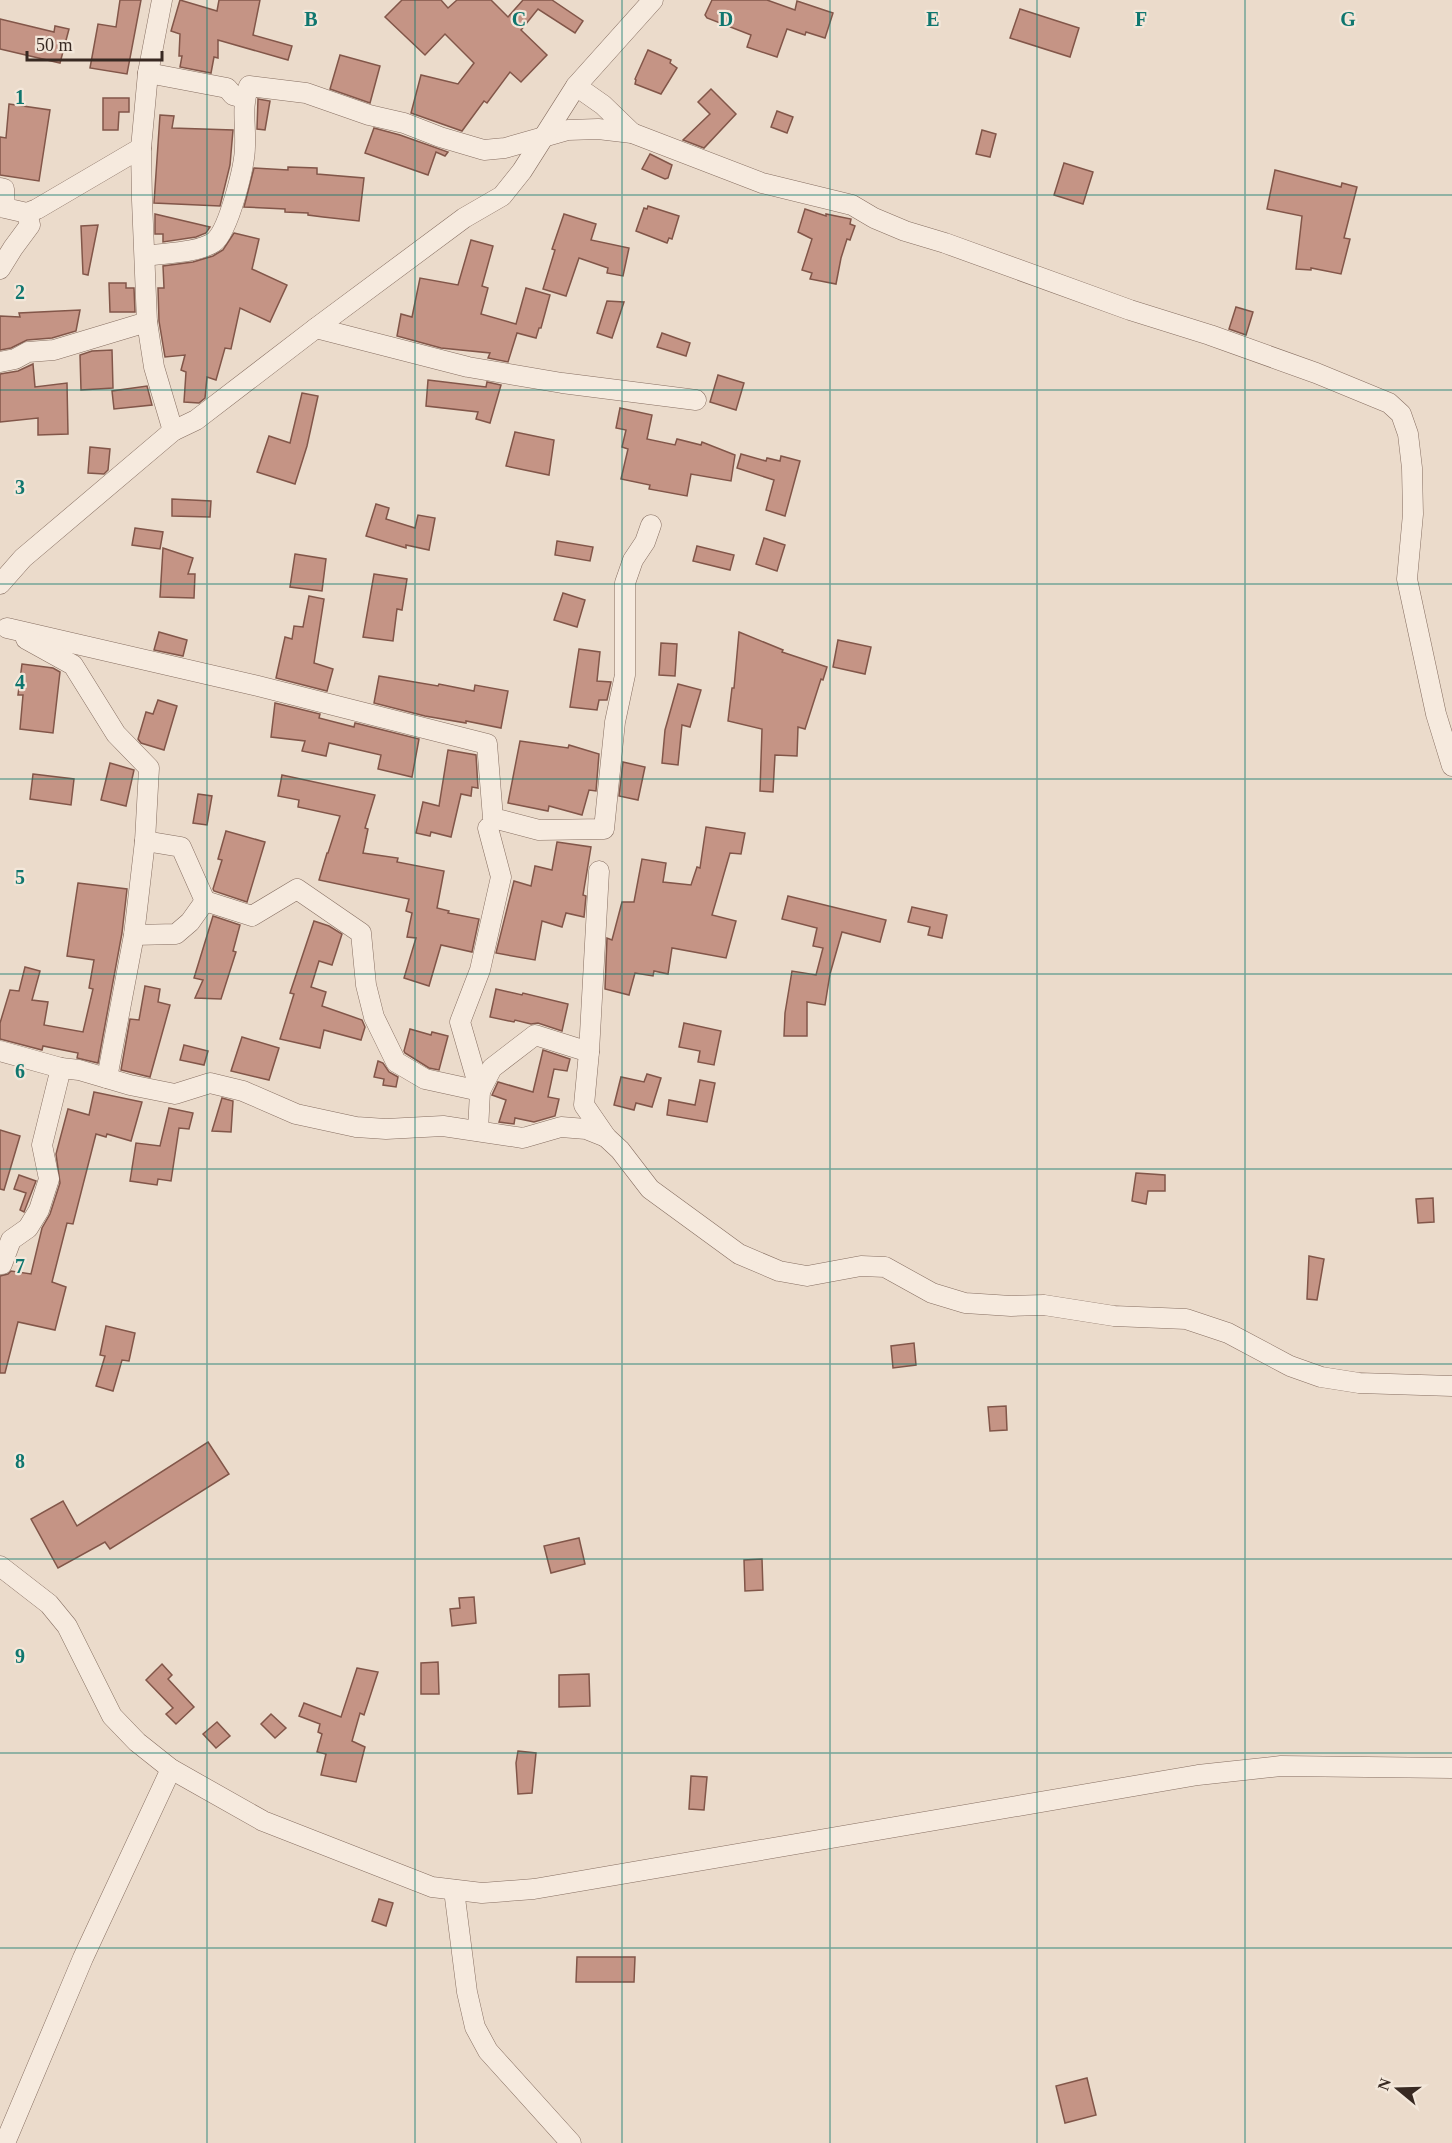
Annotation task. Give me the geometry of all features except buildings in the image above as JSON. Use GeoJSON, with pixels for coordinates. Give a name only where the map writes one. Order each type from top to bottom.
{"type":"FeatureCollection","features":[{"type":"Feature","properties":{"kind":"street"},"geometry":{"type":"LineString","coordinates":[[162,0],[148,73],[141,148],[142,200],[147,322],[154,367],[173,430]]}},
{"type":"Feature","properties":{"kind":"street"},"geometry":{"type":"LineString","coordinates":[[0,584],[23,558],[173,430],[196,420],[464,218],[502,196],[522,171],[576,86],[653,0]]}},
{"type":"Feature","properties":{"kind":"street"},"geometry":{"type":"LineString","coordinates":[[148,73],[227,88],[233,95],[244,98]]}},
{"type":"Feature","properties":{"kind":"street"},"geometry":{"type":"LineString","coordinates":[[146,256],[198,248],[214,242],[222,233],[236,193],[245,148],[244,98],[249,86],[306,93],[484,150],[505,148],[568,130],[598,129],[632,134],[762,183],[852,205],[874,218],[905,231],[1316,373],[1389,403],[1401,414],[1408,434],[1412,468],[1413,514],[1407,579],[1436,714],[1452,766]]}},
{"type":"Feature","properties":{"kind":"street"},"geometry":{"type":"LineString","coordinates":[[576,86],[603,105],[632,134]]}},
{"type":"Feature","properties":{"kind":"street"},"geometry":{"type":"LineString","coordinates":[[0,188],[4,189],[5,208],[27,213],[141,148]]}},
{"type":"Feature","properties":{"kind":"street"},"geometry":{"type":"LineString","coordinates":[[0,269],[30,225],[27,213]]}},
{"type":"Feature","properties":{"kind":"street"},"geometry":{"type":"LineString","coordinates":[[0,362],[15,359],[28,352],[54,350],[147,322]]}},
{"type":"Feature","properties":{"kind":"street"},"geometry":{"type":"LineString","coordinates":[[316,328],[468,367],[561,383],[696,400]]}},
{"type":"Feature","properties":{"kind":"street"},"geometry":{"type":"LineString","coordinates":[[3,626],[246,683],[487,744],[493,818],[539,830],[604,829],[615,722],[625,675],[625,583],[633,560],[645,542],[651,525]]}},
{"type":"Feature","properties":{"kind":"street"},"geometry":{"type":"LineString","coordinates":[[3,626],[74,665],[116,734],[149,768],[145,841],[134,935],[107,1078]]}},
{"type":"Feature","properties":{"kind":"street"},"geometry":{"type":"LineString","coordinates":[[478,1131],[480,1091],[460,1022],[480,970],[501,878],[488,828]]}},
{"type":"Feature","properties":{"kind":"street"},"geometry":{"type":"LineString","coordinates":[[145,841],[181,847],[205,901],[252,916],[297,889],[361,933],[366,986],[374,1017],[396,1062],[425,1079],[480,1091]]}},
{"type":"Feature","properties":{"kind":"street"},"geometry":{"type":"LineString","coordinates":[[599,871],[584,1106],[606,1137],[620,1150],[650,1189],[739,1254],[779,1270],[807,1276],[861,1266],[885,1267],[932,1293],[965,1304],[1044,1305],[1114,1316],[1186,1319],[1228,1333],[1290,1366],[1321,1377],[1359,1383],[1452,1386]]}},
{"type":"Feature","properties":{"kind":"street"},"geometry":{"type":"LineString","coordinates":[[134,935],[176,934],[190,922],[205,901]]}},
{"type":"Feature","properties":{"kind":"street"},"geometry":{"type":"LineString","coordinates":[[480,1091],[492,1068],[535,1035],[589,1052]]}},
{"type":"Feature","properties":{"kind":"street"},"geometry":{"type":"LineString","coordinates":[[0,1051],[61,1068],[175,1094],[210,1083],[243,1090],[296,1114],[356,1127],[386,1129],[443,1126],[523,1138],[561,1127],[586,1129],[606,1137]]}},
{"type":"Feature","properties":{"kind":"street"},"geometry":{"type":"LineString","coordinates":[[0,1264],[2,1264],[11,1240],[28,1228],[39,1210],[49,1179],[42,1145],[61,1068]]}},
{"type":"Feature","properties":{"kind":"street"},"geometry":{"type":"LineString","coordinates":[[0,1566],[49,1604],[67,1626],[112,1716],[137,1742],[171,1770],[263,1821],[432,1887],[482,1893],[534,1889],[1198,1775],[1281,1766],[1446,1770]]}},
{"type":"Feature","properties":{"kind":"street"},"geometry":{"type":"LineString","coordinates":[[5,2143],[83,1958],[171,1770]]}},
{"type":"Feature","properties":{"kind":"street"},"geometry":{"type":"LineString","coordinates":[[454,1890],[467,1992],[475,2027],[488,2051],[571,2143]]}}]}
